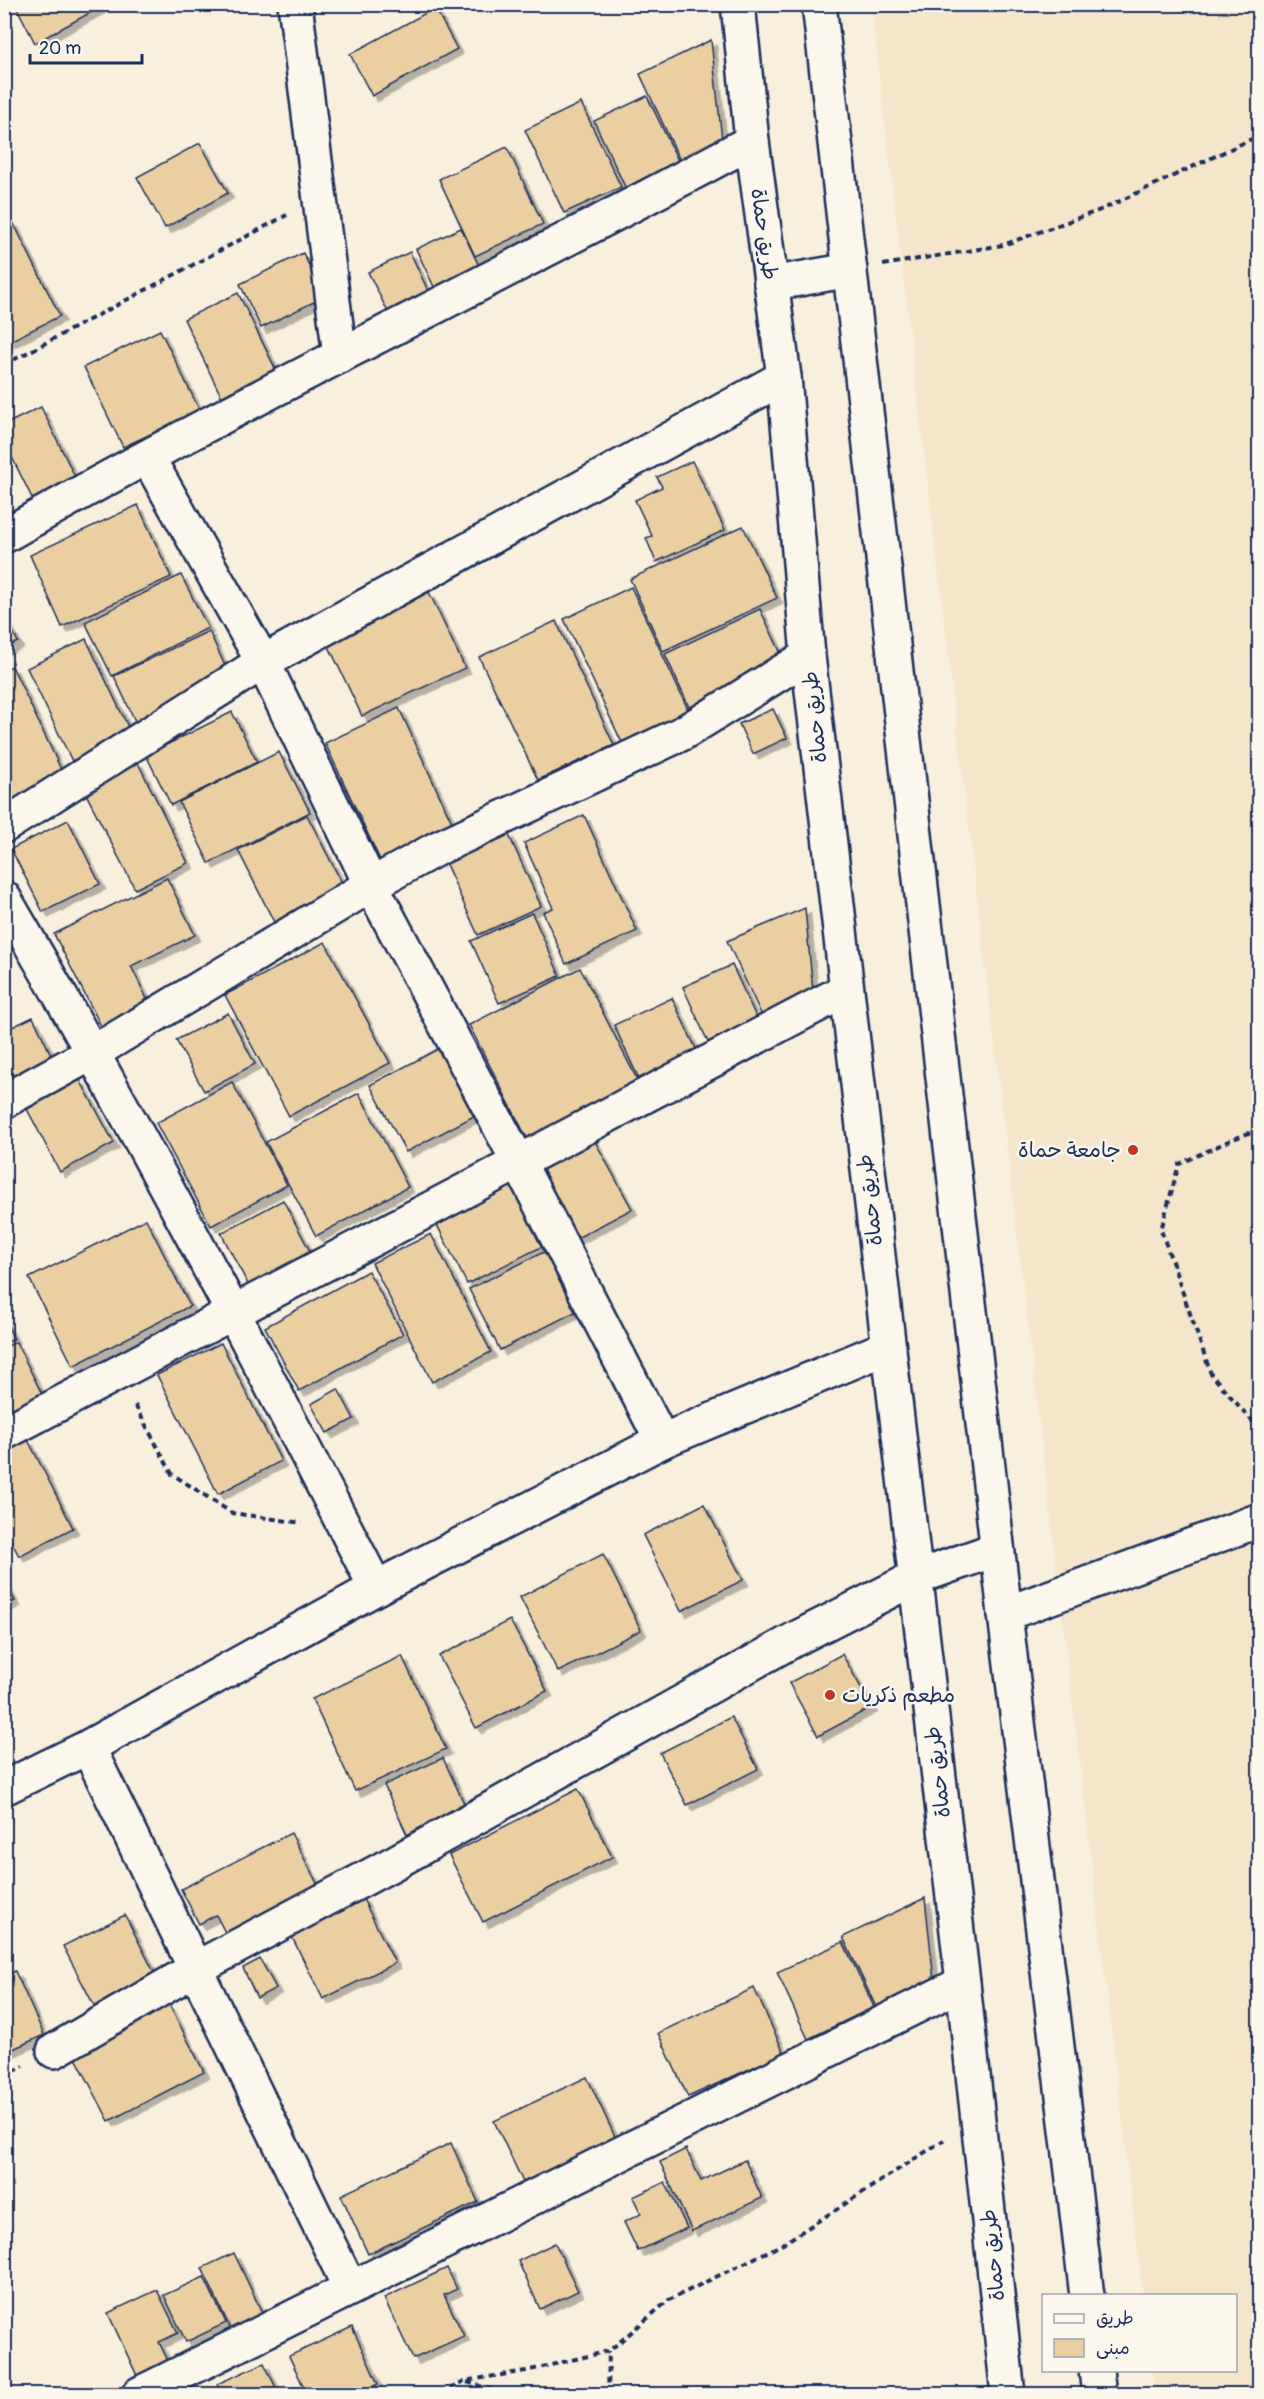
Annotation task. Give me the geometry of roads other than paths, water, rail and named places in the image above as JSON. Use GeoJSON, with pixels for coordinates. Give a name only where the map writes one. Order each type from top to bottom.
{"type":"FeatureCollection","features":[{"type":"Feature","properties":{"kind":"street"},"geometry":{"type":"LineString","coordinates":[[295,4],[340,356]]}},
{"type":"Feature","properties":{"kind":"street","name":"طريق حماة"},"geometry":{"type":"LineString","coordinates":[[738,4],[752,141],[783,378],[808,656],[963,1983],[1008,2394]]}},
{"type":"Feature","properties":{"kind":"street"},"geometry":{"type":"LineString","coordinates":[[819,4],[997,1548],[1087,2294]]}},
{"type":"Feature","properties":{"kind":"street"},"geometry":{"type":"LineString","coordinates":[[4,536],[340,356],[656,194],[752,141]]}},
{"type":"Feature","properties":{"kind":"street"},"geometry":{"type":"LineString","coordinates":[[771,284],[850,270]]}},
{"type":"Feature","properties":{"kind":"street"},"geometry":{"type":"LineString","coordinates":[[4,826],[263,662],[783,378]]}},
{"type":"Feature","properties":{"kind":"street"},"geometry":{"type":"LineString","coordinates":[[148,458],[263,662],[371,885],[518,1161],[662,1441]]}},
{"type":"Feature","properties":{"kind":"street"},"geometry":{"type":"LineString","coordinates":[[4,1101],[94,1052],[371,885],[436,849],[683,733],[808,656]]}},
{"type":"Feature","properties":{"kind":"street"},"geometry":{"type":"LineString","coordinates":[[4,898],[94,1052],[233,1312],[376,1588]]}},
{"type":"Feature","properties":{"kind":"street"},"geometry":{"type":"LineString","coordinates":[[4,1433],[846,990]]}},
{"type":"Feature","properties":{"kind":"street"},"geometry":{"type":"LineString","coordinates":[[4,1788],[88,1748],[376,1588],[662,1441],[888,1347]]}},
{"type":"Feature","properties":{"kind":"street"},"geometry":{"type":"LineString","coordinates":[[1005,1614],[1260,1520]]}},
{"type":"Feature","properties":{"kind":"street"},"geometry":{"type":"LineString","coordinates":[[54,2051],[195,1969],[394,1863],[797,1638],[915,1578],[997,1548]]}},
{"type":"Feature","properties":{"kind":"street"},"geometry":{"type":"LineString","coordinates":[[88,1748],[350,2288]]}},
{"type":"Feature","properties":{"kind":"street"},"geometry":{"type":"LineString","coordinates":[[139,2394],[963,1983]]}},
{"type":"Feature","properties":{"kind":"street"},"geometry":{"type":"LineString","coordinates":[[1096,2372],[1099,2394]]}},
{"type":"Feature","properties":{"kind":"place","name":"جامعة حماة"},"geometry":{"type":"Point","coordinates":[1133,1150]}},
{"type":"Feature","properties":{"kind":"place","name":"مطعم ذكريات"},"geometry":{"type":"Point","coordinates":[830,1695]}}]}
